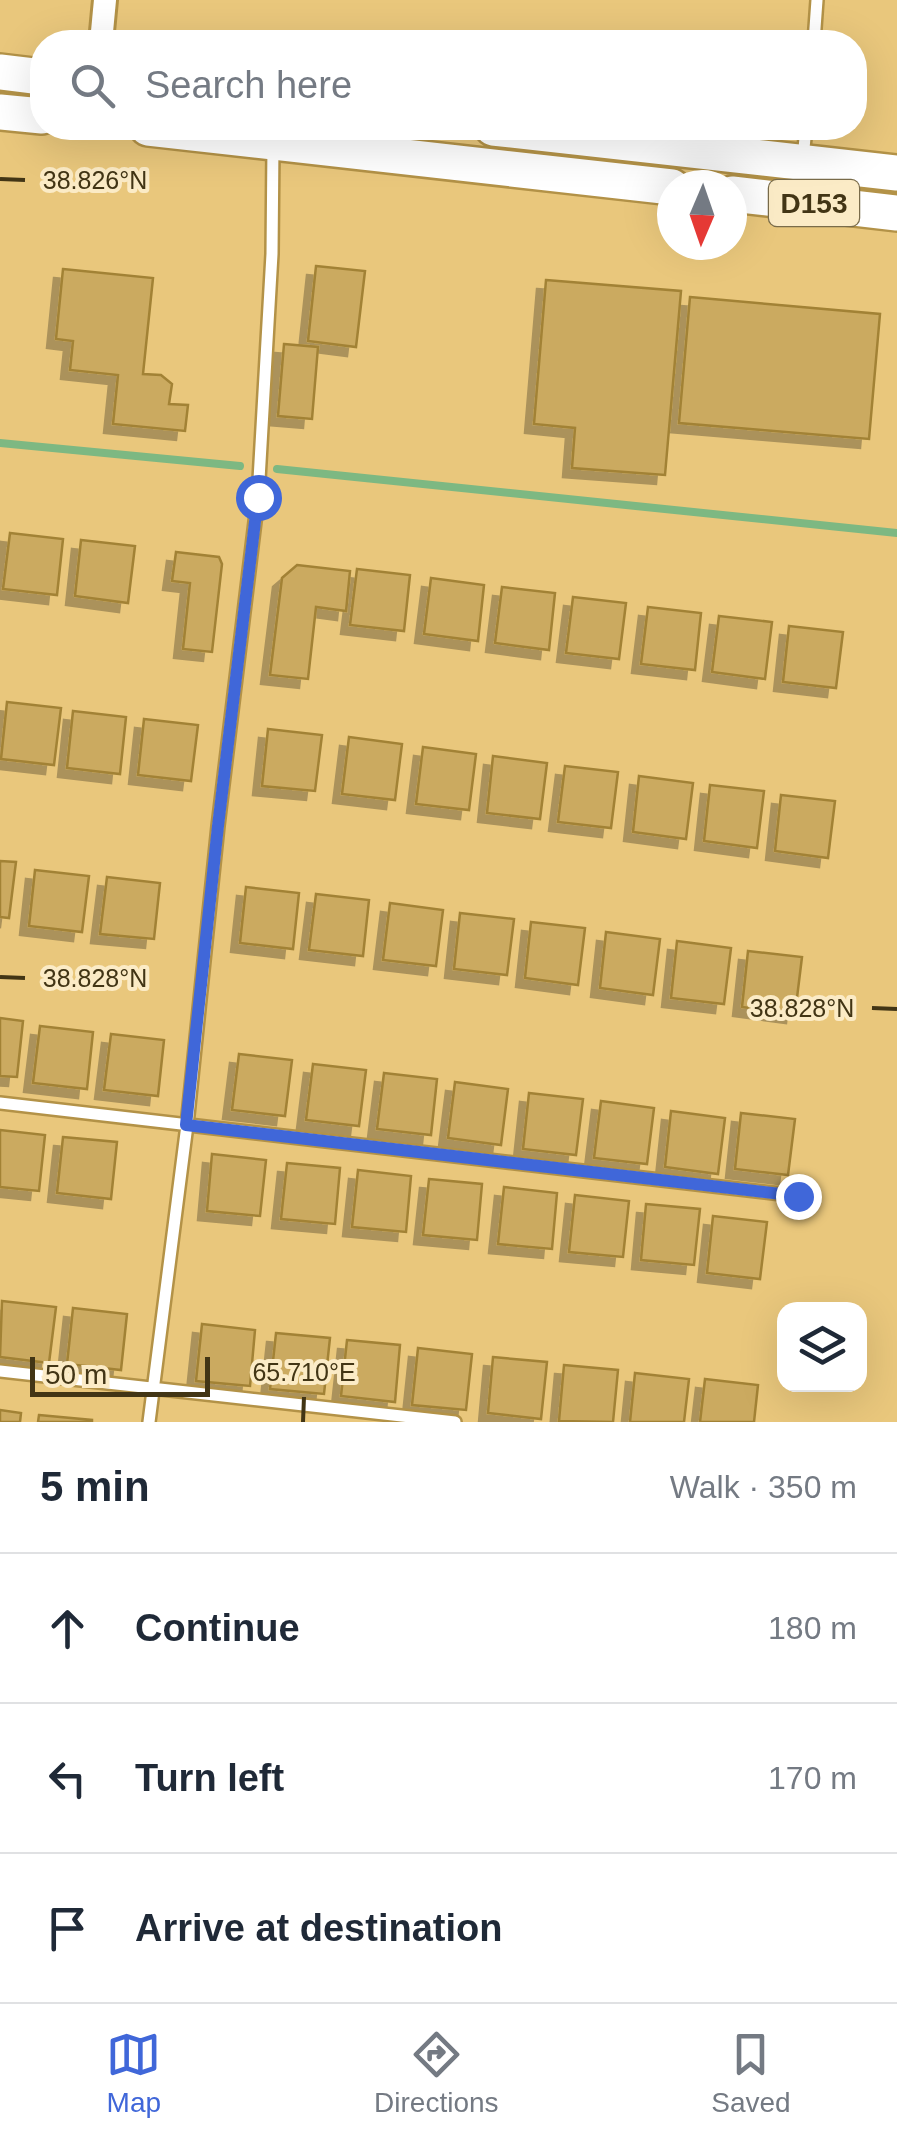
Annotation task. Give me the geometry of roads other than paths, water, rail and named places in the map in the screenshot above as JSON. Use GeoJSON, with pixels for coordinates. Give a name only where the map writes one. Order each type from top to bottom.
{"type":"FeatureCollection","features":[{"type":"Feature","properties":{"kind":"main road"},"geometry":{"type":"LineString","coordinates":[[0,72],[30,76]]}},
{"type":"Feature","properties":{"kind":"main road"},"geometry":{"type":"LineString","coordinates":[[0,112],[30,115]]}},
{"type":"Feature","properties":{"kind":"main road"},"geometry":{"type":"LineString","coordinates":[[263,140],[657,185]]}},
{"type":"Feature","properties":{"kind":"main road","name":"D153"},"geometry":{"type":"LineString","coordinates":[[713,140],[804,145],[897,173]]}},
{"type":"Feature","properties":{"kind":"main road","name":"D153"},"geometry":{"type":"LineString","coordinates":[[747,196],[897,213]]}},
{"type":"Feature","properties":{"kind":"street"},"geometry":{"type":"LineString","coordinates":[[102,30],[105,0]]}},
{"type":"Feature","properties":{"kind":"lane"},"geometry":{"type":"LineString","coordinates":[[815,30],[817,0]]}},
{"type":"Feature","properties":{"kind":"lane"},"geometry":{"type":"LineString","coordinates":[[149,1422],[258,497],[272,254],[273,141]]}},
{"type":"Feature","properties":{"kind":"lane"},"geometry":{"type":"LineString","coordinates":[[0,1103],[798,1196]]}},
{"type":"Feature","properties":{"kind":"lane"},"geometry":{"type":"LineString","coordinates":[[0,1371],[455,1422]]}},
{"type":"Feature","properties":{"kind":"waterway"},"geometry":{"type":"LineString","coordinates":[[0,443],[240,466]]}},
{"type":"Feature","properties":{"kind":"waterway"},"geometry":{"type":"LineString","coordinates":[[277,469],[897,533]]}}]}
